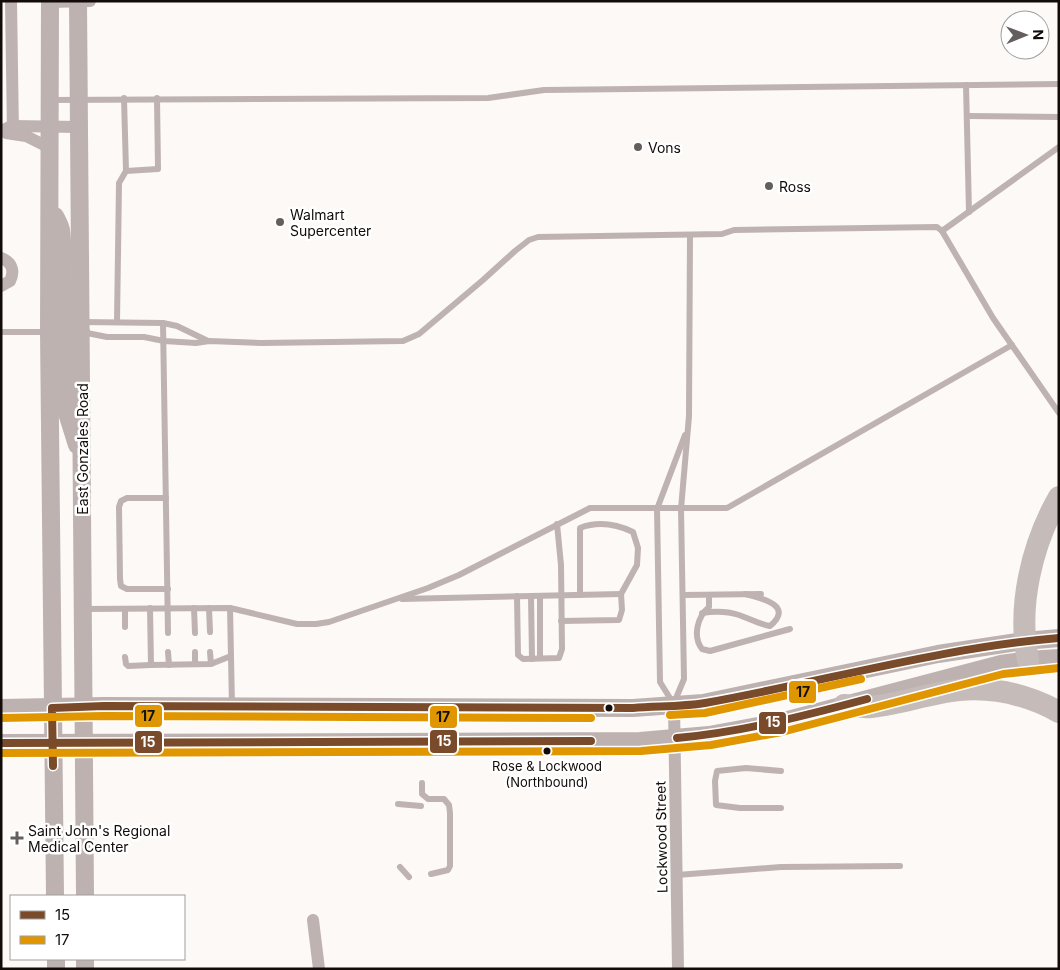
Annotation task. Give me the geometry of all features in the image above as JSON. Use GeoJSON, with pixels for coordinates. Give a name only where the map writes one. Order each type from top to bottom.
{"type":"FeatureCollection","features":[{"type":"Feature","properties":{"kind":"highway"},"geometry":{"type":"LineString","coordinates":[[1026,650],[1028,584],[1033,559],[1039,539],[1059,497]]}},
{"type":"Feature","properties":{"kind":"highway"},"geometry":{"type":"LineString","coordinates":[[844,705],[870,708],[958,690],[985,689],[1018,695],[1045,704],[1059,712]]}},
{"type":"Feature","properties":{"kind":"main road","name":"East Gonzales Road"},"geometry":{"type":"LineString","coordinates":[[78,1],[86,895]]}},
{"type":"Feature","properties":{"kind":"main road"},"geometry":{"type":"LineString","coordinates":[[50,2],[49,332],[55,895]]}},
{"type":"Feature","properties":{"kind":"main road"},"geometry":{"type":"LineString","coordinates":[[50,205],[61,228],[64,259],[64,305],[68,321],[70,328],[74,331],[81,327]]}},
{"type":"Feature","properties":{"kind":"main road"},"geometry":{"type":"LineString","coordinates":[[49,332],[58,332],[63,338],[67,413],[82,460]]}},
{"type":"Feature","properties":{"kind":"main road"},"geometry":{"type":"LineString","coordinates":[[1,743],[396,743],[640,740],[709,735],[780,722],[961,674],[1059,638]]}},
{"type":"Feature","properties":{"kind":"main road"},"geometry":{"type":"LineString","coordinates":[[1,708],[84,706],[633,708],[702,703],[938,654],[1026,650],[1059,658]]}},
{"type":"Feature","properties":{"kind":"street"},"geometry":{"type":"LineString","coordinates":[[50,2],[90,1]]}},
{"type":"Feature","properties":{"kind":"street"},"geometry":{"type":"LineString","coordinates":[[7,131],[8,4]]}},
{"type":"Feature","properties":{"kind":"street"},"geometry":{"type":"LineString","coordinates":[[7,131],[50,126],[79,127]]}},
{"type":"Feature","properties":{"kind":"street"},"geometry":{"type":"LineString","coordinates":[[7,131],[26,136],[50,148]]}},
{"type":"Feature","properties":{"kind":"street"},"geometry":{"type":"LineString","coordinates":[[1,258],[10,263],[13,272],[10,281],[1,286]]}},
{"type":"Feature","properties":{"kind":"street","name":"Lockwood Street"},"geometry":{"type":"LineString","coordinates":[[674,704],[678,969]]}},
{"type":"Feature","properties":{"kind":"street"},"geometry":{"type":"LineString","coordinates":[[313,920],[319,969]]}},
{"type":"Feature","properties":{"kind":"lane"},"geometry":{"type":"LineString","coordinates":[[50,100],[124,98],[488,98],[544,90],[1059,84]]}},
{"type":"Feature","properties":{"kind":"lane"},"geometry":{"type":"LineString","coordinates":[[966,85],[969,212]]}},
{"type":"Feature","properties":{"kind":"lane"},"geometry":{"type":"LineString","coordinates":[[117,322],[118,182],[126,171],[124,98]]}},
{"type":"Feature","properties":{"kind":"lane"},"geometry":{"type":"LineString","coordinates":[[126,171],[158,169],[157,98]]}},
{"type":"Feature","properties":{"kind":"lane"},"geometry":{"type":"LineString","coordinates":[[966,116],[1059,117]]}},
{"type":"Feature","properties":{"kind":"lane"},"geometry":{"type":"LineString","coordinates":[[942,230],[1059,147]]}},
{"type":"Feature","properties":{"kind":"lane"},"geometry":{"type":"LineString","coordinates":[[81,327],[107,337],[144,338],[164,342],[403,341],[419,334],[529,240],[538,237],[722,234],[734,230],[937,227],[942,230],[959,262],[1012,345],[1059,413]]}},
{"type":"Feature","properties":{"kind":"lane"},"geometry":{"type":"LineString","coordinates":[[674,704],[684,679],[681,509],[689,416],[690,235]]}},
{"type":"Feature","properties":{"kind":"lane"},"geometry":{"type":"LineString","coordinates":[[81,327],[117,322],[163,322],[177,326],[209,341]]}},
{"type":"Feature","properties":{"kind":"lane"},"geometry":{"type":"LineString","coordinates":[[163,322],[168,633]]}},
{"type":"Feature","properties":{"kind":"lane"},"geometry":{"type":"LineString","coordinates":[[1,332],[49,332]]}},
{"type":"Feature","properties":{"kind":"lane"},"geometry":{"type":"LineString","coordinates":[[83,609],[230,608],[297,624],[330,622],[459,575],[590,508],[727,508],[1012,345]]}},
{"type":"Feature","properties":{"kind":"lane"},"geometry":{"type":"LineString","coordinates":[[674,704],[660,682],[657,509],[687,431]]}},
{"type":"Feature","properties":{"kind":"lane"},"geometry":{"type":"LineString","coordinates":[[166,498],[127,498],[121,501],[119,507],[120,579],[121,586],[126,589],[168,589]]}},
{"type":"Feature","properties":{"kind":"lane"},"geometry":{"type":"LineString","coordinates":[[517,596],[518,655],[523,659],[559,658],[562,649],[558,524]]}},
{"type":"Feature","properties":{"kind":"lane"},"geometry":{"type":"LineString","coordinates":[[561,621],[619,620],[622,610],[621,594],[637,565],[638,548],[633,532],[621,526],[590,524],[580,528],[580,596]]}},
{"type":"Feature","properties":{"kind":"lane"},"geometry":{"type":"LineString","coordinates":[[395,599],[621,594]]}},
{"type":"Feature","properties":{"kind":"lane"},"geometry":{"type":"LineString","coordinates":[[702,613],[716,611],[737,614],[758,624],[770,626],[775,622],[778,612],[776,606],[771,601],[745,594]]}},
{"type":"Feature","properties":{"kind":"lane"},"geometry":{"type":"LineString","coordinates":[[683,595],[761,594]]}},
{"type":"Feature","properties":{"kind":"lane"},"geometry":{"type":"LineString","coordinates":[[709,595],[709,606],[702,613],[698,621],[697,638],[702,649],[710,651],[790,629]]}},
{"type":"Feature","properties":{"kind":"lane"},"geometry":{"type":"LineString","coordinates":[[531,596],[532,659]]}},
{"type":"Feature","properties":{"kind":"lane"},"geometry":{"type":"LineString","coordinates":[[540,596],[540,658]]}},
{"type":"Feature","properties":{"kind":"lane"},"geometry":{"type":"LineString","coordinates":[[125,608],[125,627]]}},
{"type":"Feature","properties":{"kind":"lane"},"geometry":{"type":"LineString","coordinates":[[150,608],[150,665]]}},
{"type":"Feature","properties":{"kind":"lane"},"geometry":{"type":"LineString","coordinates":[[194,608],[195,633]]}},
{"type":"Feature","properties":{"kind":"lane"},"geometry":{"type":"LineString","coordinates":[[209,608],[210,632]]}},
{"type":"Feature","properties":{"kind":"lane"},"geometry":{"type":"LineString","coordinates":[[230,608],[232,707]]}},
{"type":"Feature","properties":{"kind":"lane"},"geometry":{"type":"LineString","coordinates":[[168,652],[169,664]]}},
{"type":"Feature","properties":{"kind":"lane"},"geometry":{"type":"LineString","coordinates":[[195,652],[195,664]]}},
{"type":"Feature","properties":{"kind":"lane"},"geometry":{"type":"LineString","coordinates":[[210,652],[210,664]]}},
{"type":"Feature","properties":{"kind":"lane"},"geometry":{"type":"LineString","coordinates":[[126,657],[126,664],[128,666],[210,664],[231,656]]}},
{"type":"Feature","properties":{"kind":"lane"},"geometry":{"type":"LineString","coordinates":[[780,771],[746,768],[717,771],[715,781],[716,805],[740,808],[781,808]]}},
{"type":"Feature","properties":{"kind":"lane"},"geometry":{"type":"LineString","coordinates":[[422,783],[422,794],[428,799],[444,799],[446,805],[450,866],[448,870],[431,874]]}},
{"type":"Feature","properties":{"kind":"lane"},"geometry":{"type":"LineString","coordinates":[[398,804],[421,806]]}},
{"type":"Feature","properties":{"kind":"lane"},"geometry":{"type":"LineString","coordinates":[[677,875],[781,867],[900,866]]}},
{"type":"Feature","properties":{"kind":"transit line","name":"15"},"geometry":{"type":"LineString","coordinates":[[53,766],[52,708],[104,706],[633,708],[687,705],[749,695],[925,657],[970,649],[1059,638]]}},
{"type":"Feature","properties":{"kind":"transit line","name":"17"},"geometry":{"type":"LineString","coordinates":[[1,753],[641,751],[711,745],[782,732],[1003,674],[1059,668]]}},
{"type":"Feature","properties":{"kind":"transit line","name":"17"},"geometry":{"type":"LineString","coordinates":[[670,715],[705,713],[861,679]]}},
{"type":"Feature","properties":{"kind":"transit line","name":"15"},"geometry":{"type":"LineString","coordinates":[[677,738],[749,728],[867,699]]}},
{"type":"Feature","properties":{"kind":"transit line","name":"17"},"geometry":{"type":"LineString","coordinates":[[1,718],[104,716],[591,718]]}},
{"type":"Feature","properties":{"kind":"transit line","name":"15"},"geometry":{"type":"LineString","coordinates":[[1,743],[591,741]]}},
{"type":"Feature","properties":{"kind":"place","name":"Vons"},"geometry":{"type":"Point","coordinates":[638,147]}},
{"type":"Feature","properties":{"kind":"place","name":"Ross"},"geometry":{"type":"Point","coordinates":[769,186]}},
{"type":"Feature","properties":{"kind":"place","name":"Walmart Supercenter"},"geometry":{"type":"Point","coordinates":[280,222]}},
{"type":"Feature","properties":{"kind":"place","name":"Rose & Lockwood (Northbound)"},"geometry":{"type":"Point","coordinates":[547,751]}},
{"type":"Feature","properties":{"kind":"place","name":"Saint John's Regional Medical Center"},"geometry":{"type":"Point","coordinates":[17,838]}}]}
